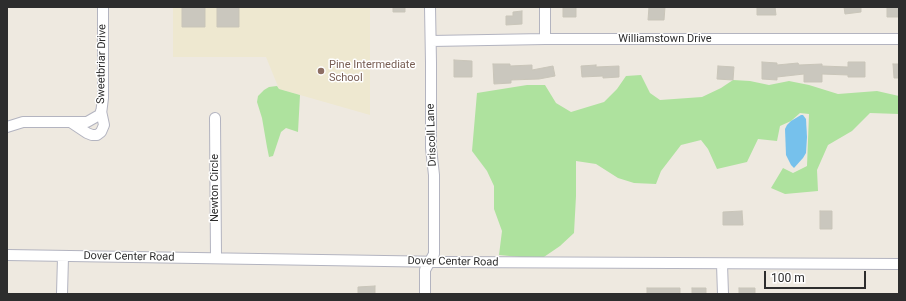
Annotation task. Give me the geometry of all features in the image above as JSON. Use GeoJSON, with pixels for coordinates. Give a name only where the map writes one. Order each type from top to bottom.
{"type":"FeatureCollection","features":[{"type":"Feature","properties":{"kind":"street","name":"Sweetbriar Drive"},"geometry":{"type":"LineString","coordinates":[[7,127],[23,122],[87,122],[101,114],[103,98],[103,7]]}},
{"type":"Feature","properties":{"kind":"street","name":"Driscoll Lane"},"geometry":{"type":"LineString","coordinates":[[425,294],[425,270],[434,254],[434,175],[431,148],[430,7]]}},
{"type":"Feature","properties":{"kind":"street"},"geometry":{"type":"LineString","coordinates":[[545,7],[545,39]]}},
{"type":"Feature","properties":{"kind":"street","name":"Williamstown Drive"},"geometry":{"type":"LineString","coordinates":[[430,41],[545,39],[899,39]]}},
{"type":"Feature","properties":{"kind":"street"},"geometry":{"type":"LineString","coordinates":[[72,123],[87,133],[97,135],[101,132],[104,125],[101,111]]}},
{"type":"Feature","properties":{"kind":"street","name":"Newton Circle"},"geometry":{"type":"LineString","coordinates":[[215,118],[216,258]]}},
{"type":"Feature","properties":{"kind":"street","name":"Dover Center Road"},"geometry":{"type":"LineString","coordinates":[[7,255],[430,262],[899,264]]}},
{"type":"Feature","properties":{"kind":"street"},"geometry":{"type":"LineString","coordinates":[[62,294],[63,256]]}},
{"type":"Feature","properties":{"kind":"street"},"geometry":{"type":"LineString","coordinates":[[722,264],[722,294]]}},
{"type":"Feature","properties":{"kind":"shaded area","name":"Pine Intermediate School"},"geometry":{"type":"Polygon","coordinates":[[[173,7],[370,7],[370,115],[279,89],[266,57],[173,57],[173,7]]]}},
{"type":"Feature","properties":{"kind":"green space"},"geometry":{"type":"Polygon","coordinates":[[[641,75],[650,93],[660,100],[702,97],[721,88],[733,80],[750,81],[769,85],[789,81],[809,85],[838,94],[877,91],[899,96],[899,114],[870,113],[852,131],[828,145],[817,170],[818,191],[785,194],[771,188],[783,168],[793,173],[807,166],[809,114],[800,113],[791,121],[780,126],[777,141],[758,139],[747,162],[717,169],[708,149],[701,140],[681,145],[661,171],[656,184],[634,183],[618,178],[596,164],[576,161],[574,233],[560,246],[541,259],[499,255],[502,231],[494,209],[494,186],[487,171],[472,151],[477,93],[527,85],[545,85],[556,103],[571,112],[604,102],[617,89],[626,76],[641,75]]]}},
{"type":"Feature","properties":{"kind":"green space"},"geometry":{"type":"Polygon","coordinates":[[[277,86],[279,89],[300,95],[298,132],[286,128],[281,132],[273,156],[269,157],[262,118],[257,102],[258,96],[264,90],[269,87],[277,86]]]}},
{"type":"Feature","properties":{"kind":"water"},"geometry":{"type":"Polygon","coordinates":[[[803,115],[806,119],[806,153],[794,168],[786,155],[785,129],[791,121],[803,115]]]}},
{"type":"Feature","properties":{"kind":"building"},"geometry":{"type":"Polygon","coordinates":[[[182,7],[205,7],[205,27],[182,27],[182,7]]]}},
{"type":"Feature","properties":{"kind":"building"},"geometry":{"type":"Polygon","coordinates":[[[217,7],[239,7],[239,27],[217,27],[217,7]]]}},
{"type":"Feature","properties":{"kind":"building"},"geometry":{"type":"Polygon","coordinates":[[[393,7],[405,7],[405,12],[393,12],[393,7]]]}},
{"type":"Feature","properties":{"kind":"building"},"geometry":{"type":"Polygon","coordinates":[[[563,7],[576,7],[576,17],[563,17],[563,7]]]}},
{"type":"Feature","properties":{"kind":"building"},"geometry":{"type":"Polygon","coordinates":[[[649,7],[665,7],[664,20],[648,20],[649,7]]]}},
{"type":"Feature","properties":{"kind":"building"},"geometry":{"type":"Polygon","coordinates":[[[757,7],[775,7],[776,15],[757,15],[757,7]]]}},
{"type":"Feature","properties":{"kind":"building"},"geometry":{"type":"Polygon","coordinates":[[[844,7],[861,7],[861,12],[845,14],[844,7]]]}},
{"type":"Feature","properties":{"kind":"building"},"geometry":{"type":"Polygon","coordinates":[[[887,7],[899,7],[899,17],[887,17],[887,7]]]}},
{"type":"Feature","properties":{"kind":"building"},"geometry":{"type":"Polygon","coordinates":[[[522,11],[522,24],[506,25],[506,16],[513,16],[513,12],[522,11]]]}},
{"type":"Feature","properties":{"kind":"building"},"geometry":{"type":"Polygon","coordinates":[[[454,60],[472,61],[472,77],[454,77],[454,60]]]}},
{"type":"Feature","properties":{"kind":"building"},"geometry":{"type":"Polygon","coordinates":[[[762,62],[777,63],[777,65],[798,63],[799,65],[822,64],[822,66],[848,67],[848,62],[865,62],[865,77],[822,74],[822,82],[804,82],[804,74],[777,77],[777,80],[762,79],[762,62]]]}},
{"type":"Feature","properties":{"kind":"building"},"geometry":{"type":"Polygon","coordinates":[[[493,64],[510,64],[510,66],[532,65],[532,70],[553,66],[555,76],[539,79],[511,80],[511,83],[494,84],[493,64]]]}},
{"type":"Feature","properties":{"kind":"building"},"geometry":{"type":"Polygon","coordinates":[[[893,64],[899,64],[899,78],[894,78],[893,64]]]}},
{"type":"Feature","properties":{"kind":"building"},"geometry":{"type":"Polygon","coordinates":[[[596,65],[596,67],[619,66],[619,77],[582,77],[581,66],[596,65]]]}},
{"type":"Feature","properties":{"kind":"building"},"geometry":{"type":"Polygon","coordinates":[[[718,66],[734,67],[733,80],[717,79],[718,66]]]}},
{"type":"Feature","properties":{"kind":"building"},"geometry":{"type":"Polygon","coordinates":[[[742,211],[743,225],[723,225],[723,212],[742,211]]]}},
{"type":"Feature","properties":{"kind":"building"},"geometry":{"type":"Polygon","coordinates":[[[820,211],[832,211],[832,229],[820,229],[820,211]]]}},
{"type":"Feature","properties":{"kind":"building"},"geometry":{"type":"Polygon","coordinates":[[[375,286],[375,294],[358,294],[358,287],[375,286]]]}},
{"type":"Feature","properties":{"kind":"building"},"geometry":{"type":"Polygon","coordinates":[[[647,288],[680,288],[680,294],[647,294],[647,288]]]}},
{"type":"Feature","properties":{"kind":"building"},"geometry":{"type":"Polygon","coordinates":[[[692,288],[706,288],[706,294],[692,294],[692,288]]]}},
{"type":"Feature","properties":{"kind":"building"},"geometry":{"type":"Polygon","coordinates":[[[739,288],[755,288],[755,294],[739,294],[739,288]]]}},
{"type":"Feature","properties":{"kind":"place","name":"Pine Intermediate School"},"geometry":{"type":"Point","coordinates":[321,71]}}]}
